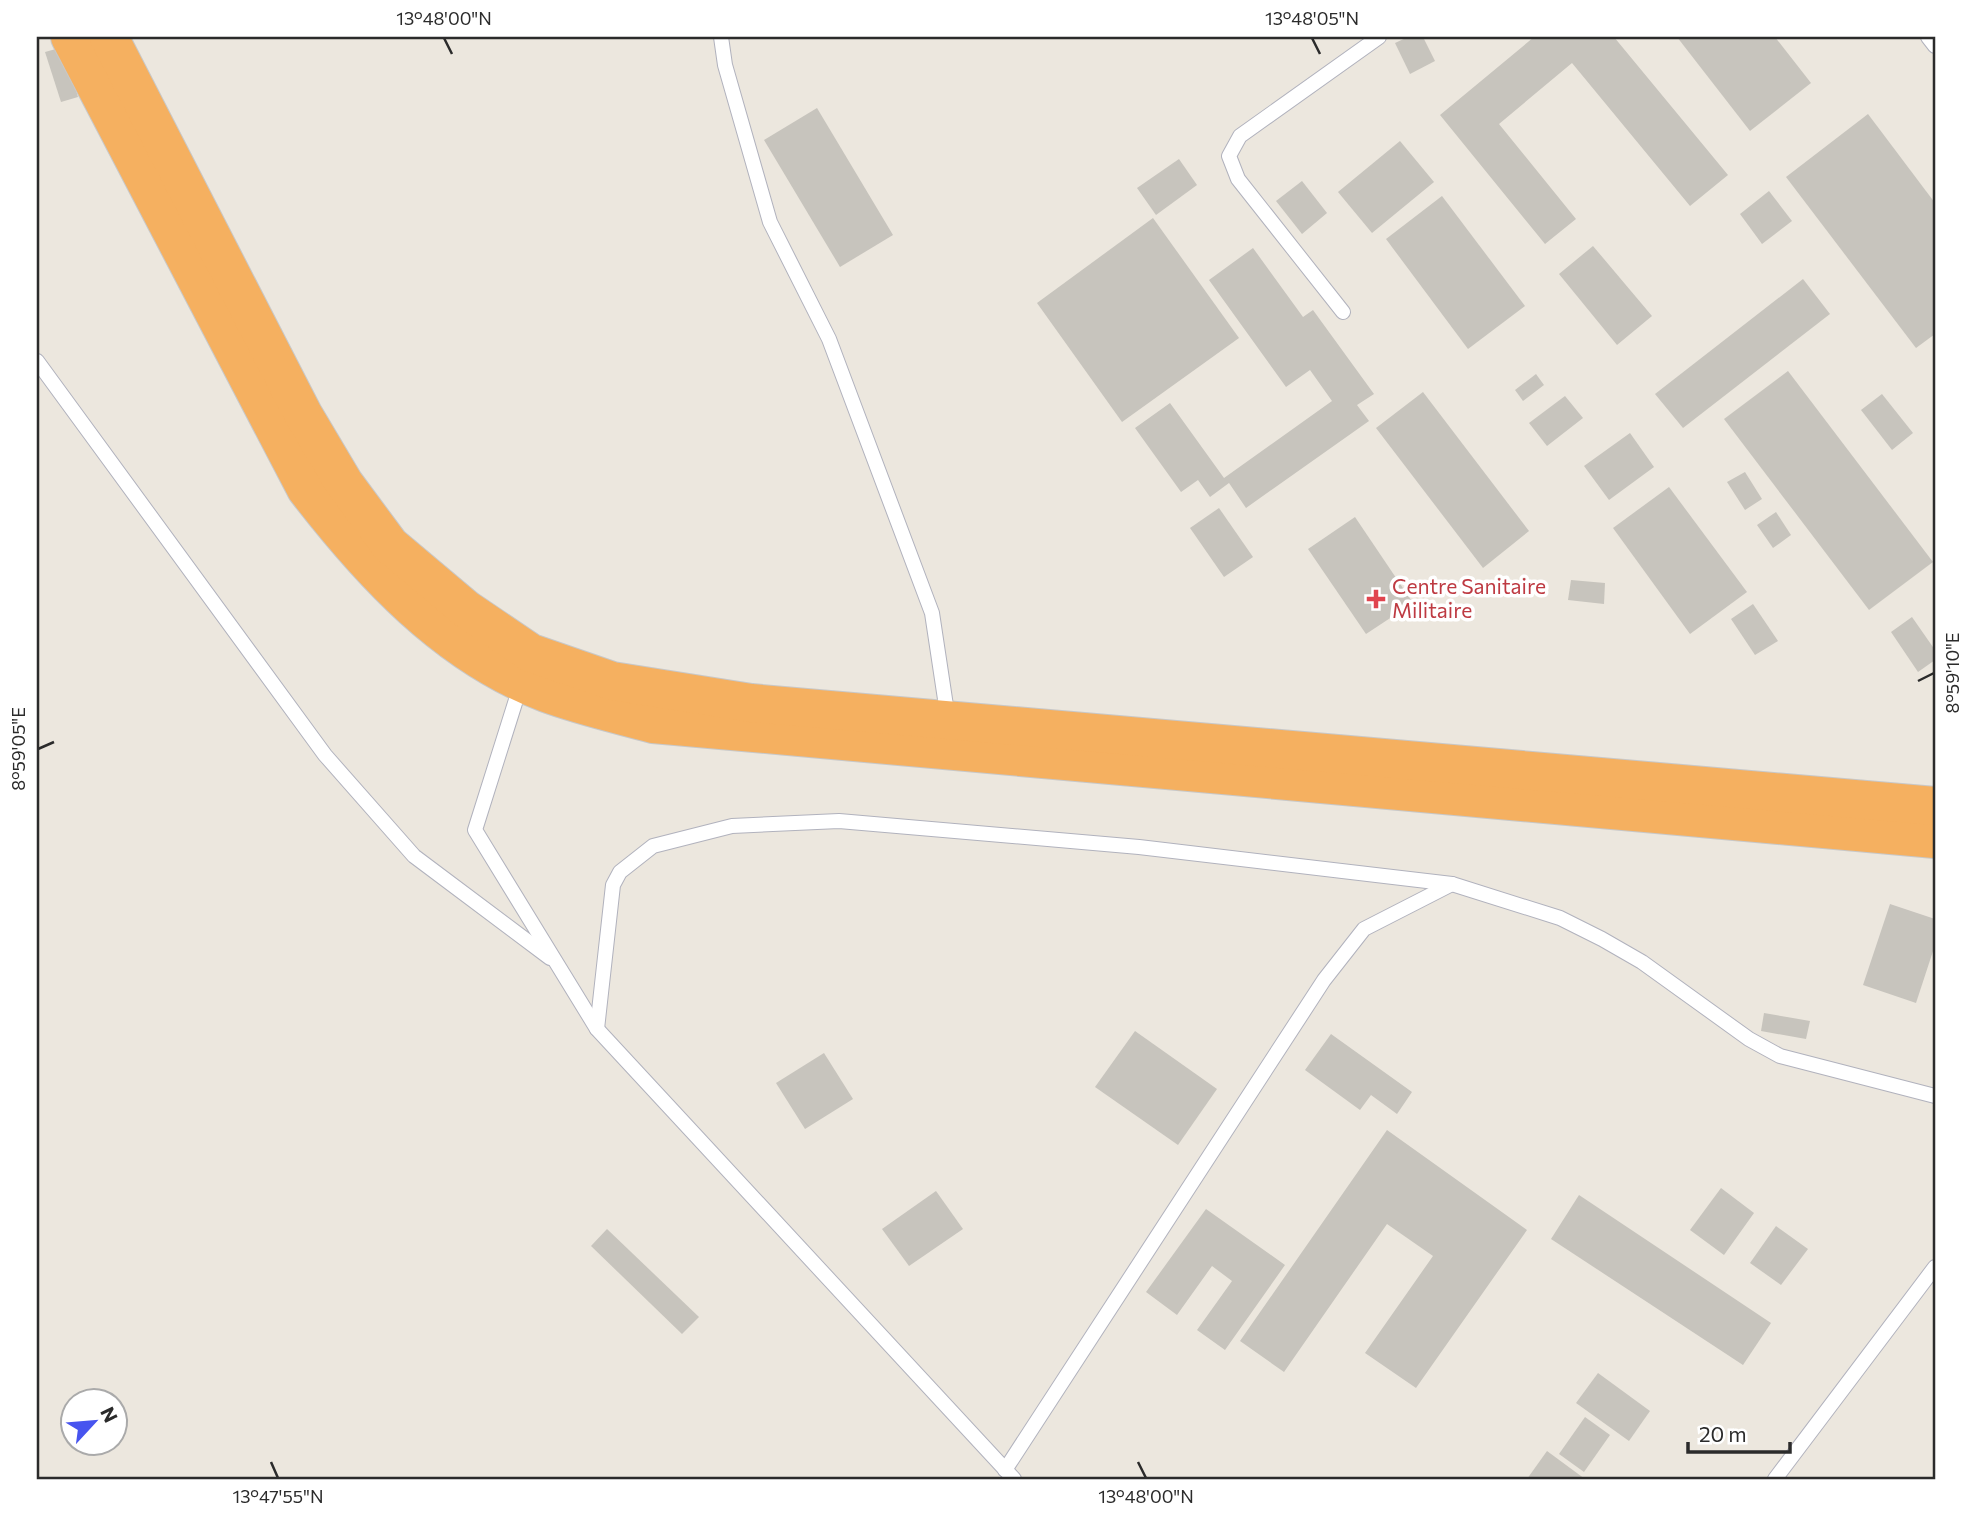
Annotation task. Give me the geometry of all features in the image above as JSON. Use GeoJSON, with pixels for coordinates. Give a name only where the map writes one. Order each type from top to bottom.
{"type":"FeatureCollection","features":[{"type":"Feature","properties":{"kind":"highway"},"geometry":{"type":"LineString","coordinates":[[70,37],[306,489],[354,551],[415,610],[476,657],[526,668],[950,735],[1274,764],[1935,839]]}},
{"type":"Feature","properties":{"kind":"highway"},"geometry":{"type":"LineString","coordinates":[[109,37],[303,414],[344,483],[390,545],[466,609],[526,668]]}},
{"type":"Feature","properties":{"kind":"highway"},"geometry":{"type":"LineString","coordinates":[[1274,764],[1935,806]]}},
{"type":"Feature","properties":{"kind":"lane"},"geometry":{"type":"LineString","coordinates":[[721,37],[725,65],[771,222],[829,339],[932,613],[950,735]]}},
{"type":"Feature","properties":{"kind":"lane"},"geometry":{"type":"LineString","coordinates":[[1343,312],[1238,179],[1229,156],[1240,136],[1379,37]]}},
{"type":"Feature","properties":{"kind":"lane"},"geometry":{"type":"LineString","coordinates":[[1928,37],[1935,46]]}},
{"type":"Feature","properties":{"kind":"lane"},"geometry":{"type":"LineString","coordinates":[[37,361],[325,755],[414,856],[558,964]]}},
{"type":"Feature","properties":{"kind":"lane"},"geometry":{"type":"LineString","coordinates":[[526,668],[475,830],[597,1029],[1009,1475],[1324,980],[1364,929],[1452,884]]}},
{"type":"Feature","properties":{"kind":"lane"},"geometry":{"type":"LineString","coordinates":[[597,1029],[613,885],[620,872],[653,846],[732,826],[853,822],[1139,847],[1452,884],[1560,919],[1602,939],[1642,962],[1749,1039],[1780,1056],[1935,1096]]}},
{"type":"Feature","properties":{"kind":"lane"},"geometry":{"type":"LineString","coordinates":[[1775,1479],[1935,1266]]}},
{"type":"Feature","properties":{"kind":"building"},"geometry":{"type":"Polygon","coordinates":[[[1408,37],[1423,37],[1435,61],[1410,74],[1395,43],[1408,37]]]}},
{"type":"Feature","properties":{"kind":"building"},"geometry":{"type":"Polygon","coordinates":[[[1534,37],[1614,37],[1728,175],[1690,206],[1572,63],[1499,124],[1576,219],[1545,244],[1440,115],[1534,37]]]}},
{"type":"Feature","properties":{"kind":"building"},"geometry":{"type":"Polygon","coordinates":[[[1677,37],[1775,37],[1811,83],[1750,131],[1677,37]]]}},
{"type":"Feature","properties":{"kind":"building"},"geometry":{"type":"Polygon","coordinates":[[[63,47],[78,97],[61,102],[45,52],[63,47]]]}},
{"type":"Feature","properties":{"kind":"building"},"geometry":{"type":"Polygon","coordinates":[[[817,108],[893,235],[840,267],[764,140],[817,108]]]}},
{"type":"Feature","properties":{"kind":"building"},"geometry":{"type":"Polygon","coordinates":[[[1868,114],[1935,203],[1935,334],[1916,348],[1786,177],[1868,114]]]}},
{"type":"Feature","properties":{"kind":"building"},"geometry":{"type":"Polygon","coordinates":[[[1400,141],[1434,182],[1372,233],[1338,192],[1400,141]]]}},
{"type":"Feature","properties":{"kind":"building"},"geometry":{"type":"Polygon","coordinates":[[[1179,159],[1197,185],[1156,215],[1137,188],[1179,159]]]}},
{"type":"Feature","properties":{"kind":"building"},"geometry":{"type":"Polygon","coordinates":[[[1302,181],[1327,213],[1302,234],[1276,201],[1302,181]]]}},
{"type":"Feature","properties":{"kind":"building"},"geometry":{"type":"Polygon","coordinates":[[[1769,191],[1792,221],[1762,244],[1740,214],[1769,191]]]}},
{"type":"Feature","properties":{"kind":"building"},"geometry":{"type":"Polygon","coordinates":[[[1442,196],[1525,306],[1468,349],[1386,239],[1442,196]]]}},
{"type":"Feature","properties":{"kind":"building"},"geometry":{"type":"Polygon","coordinates":[[[1153,218],[1239,338],[1122,422],[1037,303],[1153,218]]]}},
{"type":"Feature","properties":{"kind":"building"},"geometry":{"type":"Polygon","coordinates":[[[1593,246],[1652,316],[1617,345],[1559,274],[1593,246]]]}},
{"type":"Feature","properties":{"kind":"building"},"geometry":{"type":"Polygon","coordinates":[[[1253,248],[1303,317],[1313,310],[1374,394],[1357,405],[1369,421],[1246,508],[1229,483],[1210,497],[1198,480],[1181,492],[1135,428],[1170,403],[1224,478],[1332,401],[1310,370],[1286,387],[1209,280],[1253,248]]]}},
{"type":"Feature","properties":{"kind":"building"},"geometry":{"type":"Polygon","coordinates":[[[1803,279],[1830,314],[1683,428],[1655,394],[1803,279]]]}},
{"type":"Feature","properties":{"kind":"building"},"geometry":{"type":"Polygon","coordinates":[[[1788,371],[1933,562],[1869,610],[1724,419],[1788,371]]]}},
{"type":"Feature","properties":{"kind":"building"},"geometry":{"type":"Polygon","coordinates":[[[1536,374],[1544,385],[1523,401],[1515,390],[1536,374]]]}},
{"type":"Feature","properties":{"kind":"building"},"geometry":{"type":"Polygon","coordinates":[[[1423,392],[1529,531],[1483,568],[1376,428],[1423,392]]]}},
{"type":"Feature","properties":{"kind":"building"},"geometry":{"type":"Polygon","coordinates":[[[1882,394],[1913,433],[1892,450],[1861,410],[1882,394]]]}},
{"type":"Feature","properties":{"kind":"building"},"geometry":{"type":"Polygon","coordinates":[[[1565,396],[1583,418],[1547,446],[1529,423],[1565,396]]]}},
{"type":"Feature","properties":{"kind":"building"},"geometry":{"type":"Polygon","coordinates":[[[1630,433],[1654,467],[1609,500],[1584,466],[1630,433]]]}},
{"type":"Feature","properties":{"kind":"building"},"geometry":{"type":"Polygon","coordinates":[[[1745,472],[1762,499],[1745,510],[1727,482],[1745,472]]]}},
{"type":"Feature","properties":{"kind":"building"},"geometry":{"type":"Polygon","coordinates":[[[1669,487],[1747,592],[1690,634],[1613,528],[1669,487]]]}},
{"type":"Feature","properties":{"kind":"building"},"geometry":{"type":"Polygon","coordinates":[[[1219,508],[1253,557],[1224,577],[1190,528],[1219,508]]]}},
{"type":"Feature","properties":{"kind":"building"},"geometry":{"type":"Polygon","coordinates":[[[1776,512],[1791,535],[1773,548],[1757,525],[1776,512]]]}},
{"type":"Feature","properties":{"kind":"building"},"geometry":{"type":"Polygon","coordinates":[[[1355,517],[1413,603],[1366,634],[1308,549],[1355,517]]]}},
{"type":"Feature","properties":{"kind":"building"},"geometry":{"type":"Polygon","coordinates":[[[1571,580],[1605,583],[1604,604],[1568,600],[1571,580]]]}},
{"type":"Feature","properties":{"kind":"building"},"geometry":{"type":"Polygon","coordinates":[[[1753,604],[1778,641],[1755,655],[1731,619],[1753,604]]]}},
{"type":"Feature","properties":{"kind":"building"},"geometry":{"type":"Polygon","coordinates":[[[1912,617],[1935,650],[1935,660],[1918,672],[1891,632],[1912,617]]]}},
{"type":"Feature","properties":{"kind":"building"},"geometry":{"type":"Polygon","coordinates":[[[1890,904],[1935,919],[1935,945],[1916,1003],[1863,985],[1890,904]]]}},
{"type":"Feature","properties":{"kind":"building"},"geometry":{"type":"Polygon","coordinates":[[[1764,1013],[1810,1021],[1806,1039],[1761,1031],[1764,1013]]]}},
{"type":"Feature","properties":{"kind":"building"},"geometry":{"type":"Polygon","coordinates":[[[1135,1031],[1217,1089],[1178,1145],[1095,1087],[1135,1031]]]}},
{"type":"Feature","properties":{"kind":"building"},"geometry":{"type":"Polygon","coordinates":[[[1331,1034],[1412,1092],[1397,1114],[1371,1095],[1360,1110],[1305,1070],[1331,1034]]]}},
{"type":"Feature","properties":{"kind":"building"},"geometry":{"type":"Polygon","coordinates":[[[824,1053],[853,1099],[805,1129],[776,1083],[824,1053]]]}},
{"type":"Feature","properties":{"kind":"building"},"geometry":{"type":"Polygon","coordinates":[[[1387,1130],[1527,1230],[1416,1388],[1365,1353],[1433,1256],[1387,1224],[1284,1372],[1240,1341],[1387,1130]]]}},
{"type":"Feature","properties":{"kind":"building"},"geometry":{"type":"Polygon","coordinates":[[[1721,1188],[1754,1213],[1724,1255],[1690,1230],[1721,1188]]]}},
{"type":"Feature","properties":{"kind":"building"},"geometry":{"type":"Polygon","coordinates":[[[936,1191],[963,1229],[909,1266],[882,1229],[936,1191]]]}},
{"type":"Feature","properties":{"kind":"building"},"geometry":{"type":"Polygon","coordinates":[[[1579,1195],[1771,1323],[1743,1365],[1551,1239],[1579,1195]]]}},
{"type":"Feature","properties":{"kind":"building"},"geometry":{"type":"Polygon","coordinates":[[[1206,1209],[1285,1265],[1225,1350],[1197,1330],[1232,1281],[1212,1266],[1177,1315],[1146,1292],[1206,1209]]]}},
{"type":"Feature","properties":{"kind":"building"},"geometry":{"type":"Polygon","coordinates":[[[1776,1226],[1808,1249],[1781,1285],[1750,1263],[1776,1226]]]}},
{"type":"Feature","properties":{"kind":"building"},"geometry":{"type":"Polygon","coordinates":[[[607,1229],[699,1317],[682,1334],[591,1246],[607,1229]]]}},
{"type":"Feature","properties":{"kind":"building"},"geometry":{"type":"Polygon","coordinates":[[[1598,1373],[1650,1411],[1629,1441],[1576,1403],[1598,1373]]]}},
{"type":"Feature","properties":{"kind":"building"},"geometry":{"type":"Polygon","coordinates":[[[1585,1417],[1610,1435],[1584,1472],[1559,1454],[1585,1417]]]}},
{"type":"Feature","properties":{"kind":"building"},"geometry":{"type":"Polygon","coordinates":[[[1547,1451],[1585,1479],[1527,1479],[1547,1451]]]}},
{"type":"Feature","properties":{"kind":"place","name":"Centre Sanitaire Militaire"},"geometry":{"type":"Point","coordinates":[1376,599]}}]}
